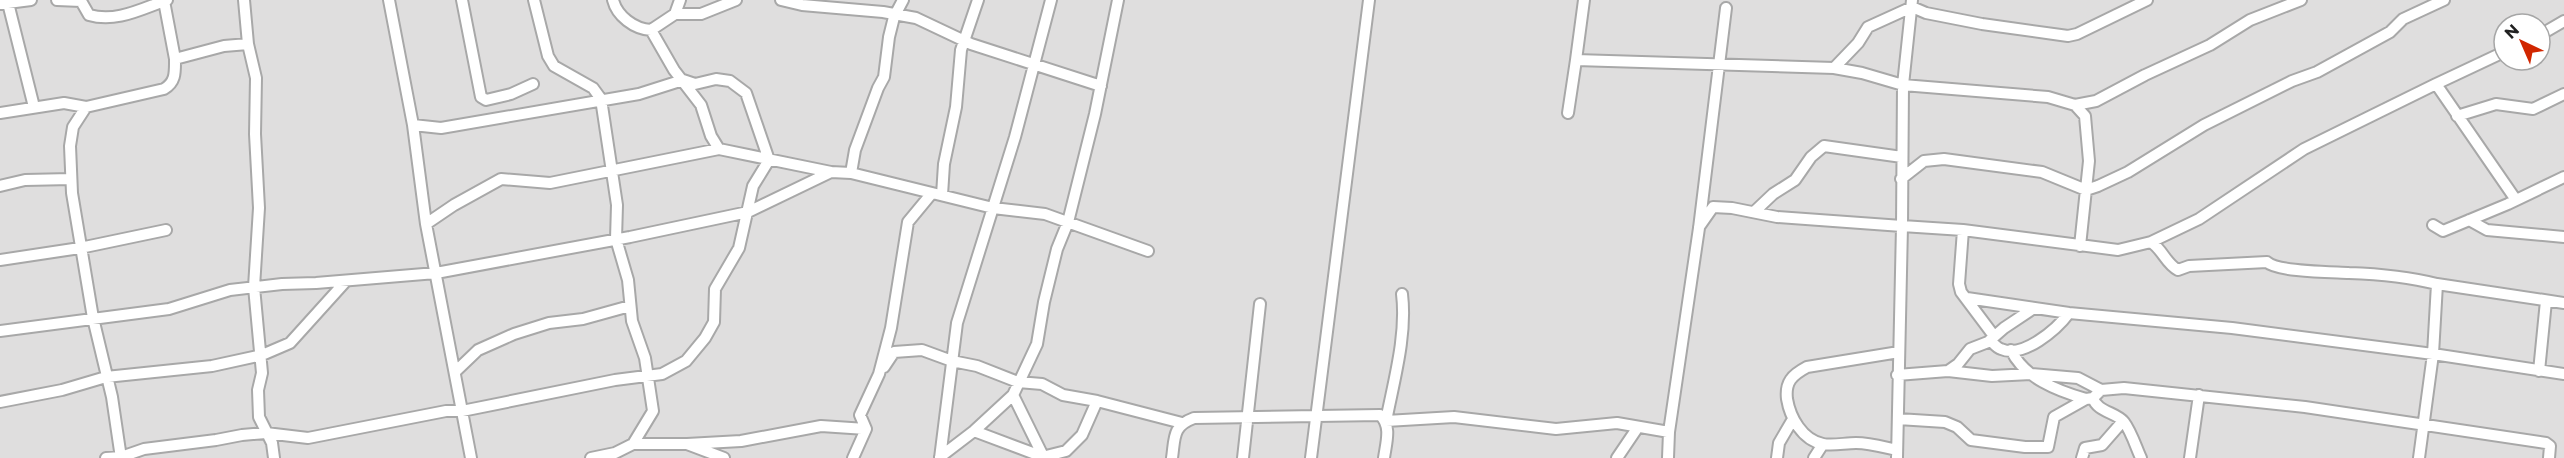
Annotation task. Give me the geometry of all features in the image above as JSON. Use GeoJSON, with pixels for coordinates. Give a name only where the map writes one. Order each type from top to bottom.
{"type":"FeatureCollection","features":[{"type":"Feature","properties":{"kind":"street"},"geometry":{"type":"LineString","coordinates":[[31,0],[4,3],[34,107]]}},
{"type":"Feature","properties":{"kind":"street"},"geometry":{"type":"LineString","coordinates":[[0,113],[64,103],[86,107],[170,85],[174,79],[176,59],[165,1],[119,17],[102,19],[89,15],[81,1],[57,0]]}},
{"type":"Feature","properties":{"kind":"street"},"geometry":{"type":"LineString","coordinates":[[244,0],[248,44],[256,78],[255,134],[259,208],[254,287],[262,355],[259,417],[272,443],[274,458]]}},
{"type":"Feature","properties":{"kind":"street"},"geometry":{"type":"LineString","coordinates":[[388,0],[413,125],[426,224],[471,458]]}},
{"type":"Feature","properties":{"kind":"street"},"geometry":{"type":"LineString","coordinates":[[462,0],[481,97],[486,100],[497,99],[533,84]]}},
{"type":"Feature","properties":{"kind":"street"},"geometry":{"type":"LineString","coordinates":[[534,0],[551,62],[576,80],[593,88],[601,99],[617,205],[616,239],[628,280],[632,321],[645,358],[653,411],[633,444]]}},
{"type":"Feature","properties":{"kind":"street"},"geometry":{"type":"LineString","coordinates":[[613,0],[616,10],[639,29],[651,30],[675,14],[701,14],[736,0]]}},
{"type":"Feature","properties":{"kind":"street"},"geometry":{"type":"LineString","coordinates":[[675,14],[680,0]]}},
{"type":"Feature","properties":{"kind":"street"},"geometry":{"type":"LineString","coordinates":[[781,0],[802,5],[916,18],[963,40],[1101,86]]}},
{"type":"Feature","properties":{"kind":"street"},"geometry":{"type":"LineString","coordinates":[[851,173],[855,150],[884,77],[889,38],[903,0]]}},
{"type":"Feature","properties":{"kind":"street"},"geometry":{"type":"LineString","coordinates":[[879,374],[893,318],[908,222],[937,194],[956,107],[963,40],[978,0]]}},
{"type":"Feature","properties":{"kind":"street"},"geometry":{"type":"LineString","coordinates":[[940,458],[957,323],[993,208],[1051,0]]}},
{"type":"Feature","properties":{"kind":"street"},"geometry":{"type":"LineString","coordinates":[[940,458],[1013,395],[1037,344],[1052,270],[1068,222],[1101,86],[1118,0]]}},
{"type":"Feature","properties":{"kind":"street"},"geometry":{"type":"LineString","coordinates":[[1311,458],[1369,0]]}},
{"type":"Feature","properties":{"kind":"street"},"geometry":{"type":"LineString","coordinates":[[1568,113],[1584,0]]}},
{"type":"Feature","properties":{"kind":"street"},"geometry":{"type":"LineString","coordinates":[[1912,4],[1926,14],[2068,36],[2078,34],[2147,0]]}},
{"type":"Feature","properties":{"kind":"street"},"geometry":{"type":"LineString","coordinates":[[1576,60],[1834,68],[1862,73],[1903,86],[2048,97],[2075,105],[2096,102],[2145,75],[2210,45],[2250,20],[2301,0]]}},
{"type":"Feature","properties":{"kind":"street"},"geometry":{"type":"LineString","coordinates":[[1901,179],[1924,161],[1944,159],[2042,172],[2086,190],[2128,172],[2204,125],[2292,81],[2317,72],[2390,32],[2403,19],[2444,0]]}},
{"type":"Feature","properties":{"kind":"street"},"geometry":{"type":"LineString","coordinates":[[1834,68],[1858,43],[1868,27],[1912,4]]}},
{"type":"Feature","properties":{"kind":"street"},"geometry":{"type":"LineString","coordinates":[[1899,352],[1807,367],[1795,374],[1788,381],[1786,390],[1793,419],[1803,432],[1823,444],[1872,444],[1897,454],[1897,375],[1899,352],[1902,226],[1903,86],[1912,4]]}},
{"type":"Feature","properties":{"kind":"street"},"geometry":{"type":"LineString","coordinates":[[1668,458],[1669,432],[1699,228],[1726,8]]}},
{"type":"Feature","properties":{"kind":"street"},"geometry":{"type":"LineString","coordinates":[[651,30],[682,80],[701,105],[711,136],[719,149]]}},
{"type":"Feature","properties":{"kind":"street"},"geometry":{"type":"LineString","coordinates":[[176,59],[224,46],[248,44]]}},
{"type":"Feature","properties":{"kind":"street"},"geometry":{"type":"LineString","coordinates":[[1699,228],[1713,207],[1777,217],[1963,230],[2118,250],[2151,242],[2199,219],[2304,149],[2492,58]]}},
{"type":"Feature","properties":{"kind":"street"},"geometry":{"type":"LineString","coordinates":[[413,125],[441,128],[639,94],[682,80],[695,84],[716,79],[730,81],[746,93],[770,160]]}},
{"type":"Feature","properties":{"kind":"street"},"geometry":{"type":"LineString","coordinates":[[2436,84],[2516,200]]}},
{"type":"Feature","properties":{"kind":"street"},"geometry":{"type":"LineString","coordinates":[[2457,116],[2496,104],[2534,109],[2564,94]]}},
{"type":"Feature","properties":{"kind":"street"},"geometry":{"type":"LineString","coordinates":[[2075,105],[2085,116],[2089,161],[2080,246]]}},
{"type":"Feature","properties":{"kind":"street"},"geometry":{"type":"LineString","coordinates":[[86,107],[73,127],[70,146],[71,179],[80,249],[93,318],[114,407],[121,457]]}},
{"type":"Feature","properties":{"kind":"street"},"geometry":{"type":"LineString","coordinates":[[1754,212],[1773,194],[1795,180],[1811,157],[1824,146],[1902,157]]}},
{"type":"Feature","properties":{"kind":"street"},"geometry":{"type":"LineString","coordinates":[[426,224],[454,205],[501,179],[550,183],[719,149],[831,172],[851,173],[993,208],[1045,214],[1148,250]]}},
{"type":"Feature","properties":{"kind":"street"},"geometry":{"type":"LineString","coordinates":[[106,458],[121,457],[144,449],[242,435],[266,434],[308,438],[446,411],[462,411],[615,380],[662,374],[686,361],[705,338],[714,322],[715,289],[739,248],[753,186],[770,160]]}},
{"type":"Feature","properties":{"kind":"street"},"geometry":{"type":"LineString","coordinates":[[0,331],[170,309],[230,290],[436,273],[616,239],[748,212],[831,172]]}},
{"type":"Feature","properties":{"kind":"street"},"geometry":{"type":"LineString","coordinates":[[2433,225],[2443,231],[2564,177]]}},
{"type":"Feature","properties":{"kind":"street"},"geometry":{"type":"LineString","coordinates":[[0,186],[25,180],[71,179]]}},
{"type":"Feature","properties":{"kind":"street"},"geometry":{"type":"LineString","coordinates":[[2469,220],[2487,230],[2564,237]]}},
{"type":"Feature","properties":{"kind":"street"},"geometry":{"type":"LineString","coordinates":[[0,260],[80,249],[166,230]]}},
{"type":"Feature","properties":{"kind":"street"},"geometry":{"type":"LineString","coordinates":[[1963,230],[1959,284],[1961,291],[1999,349],[2012,350],[2046,337],[2069,313]]}},
{"type":"Feature","properties":{"kind":"street"},"geometry":{"type":"LineString","coordinates":[[2151,242],[2163,254],[2170,266],[2178,270],[2189,266],[2266,262],[2271,266],[2350,273],[2564,303]]}},
{"type":"Feature","properties":{"kind":"street"},"geometry":{"type":"LineString","coordinates":[[0,402],[62,390],[106,377],[212,366],[262,355],[290,343],[346,281]]}},
{"type":"Feature","properties":{"kind":"street"},"geometry":{"type":"LineString","coordinates":[[2419,458],[2433,354],[2437,284]]}},
{"type":"Feature","properties":{"kind":"street"},"geometry":{"type":"LineString","coordinates":[[1384,458],[1386,421],[1399,353],[1404,307],[1402,294]]}},
{"type":"Feature","properties":{"kind":"street"},"geometry":{"type":"LineString","coordinates":[[1967,298],[2069,313],[2232,328],[2433,354],[2564,374]]}},
{"type":"Feature","properties":{"kind":"street"},"geometry":{"type":"LineString","coordinates":[[2539,370],[2546,301]]}},
{"type":"Feature","properties":{"kind":"street"},"geometry":{"type":"LineString","coordinates":[[1243,458],[1260,304]]}},
{"type":"Feature","properties":{"kind":"street"},"geometry":{"type":"LineString","coordinates":[[455,372],[478,350],[514,334],[549,323],[583,319],[630,306]]}},
{"type":"Feature","properties":{"kind":"street"},"geometry":{"type":"LineString","coordinates":[[1947,371],[1958,364],[1970,349],[1992,338],[2034,308]]}},
{"type":"Feature","properties":{"kind":"street"},"geometry":{"type":"LineString","coordinates":[[853,458],[866,429],[860,415],[879,374],[894,352],[922,350],[952,361],[977,366],[1018,382],[1042,384],[1063,395],[1097,401],[1182,423]]}},
{"type":"Feature","properties":{"kind":"street"},"geometry":{"type":"LineString","coordinates":[[2012,350],[2017,362],[2031,374],[2070,394],[2094,396]]}},
{"type":"Feature","properties":{"kind":"street"},"geometry":{"type":"LineString","coordinates":[[1897,375],[1947,371],[1992,376],[2031,374],[2079,378],[2094,396],[2095,403],[2123,421],[2141,458]]}},
{"type":"Feature","properties":{"kind":"street"},"geometry":{"type":"LineString","coordinates":[[1898,420],[1945,422],[1957,427],[1971,440],[2025,447],[2048,447],[2054,417],[2094,396],[2124,388],[2305,406],[2546,443],[2550,446],[2549,458]]}},
{"type":"Feature","properties":{"kind":"street"},"geometry":{"type":"LineString","coordinates":[[1013,395],[1042,457]]}},
{"type":"Feature","properties":{"kind":"street"},"geometry":{"type":"LineString","coordinates":[[2190,458],[2199,395]]}},
{"type":"Feature","properties":{"kind":"street"},"geometry":{"type":"LineString","coordinates":[[974,431],[1042,457],[1066,451],[1082,435],[1097,401]]}},
{"type":"Feature","properties":{"kind":"street"},"geometry":{"type":"LineString","coordinates":[[1172,458],[1177,430],[1182,423],[1194,418],[1216,416],[1380,415],[1386,421],[1454,417],[1556,429],[1617,423],[1669,432]]}},
{"type":"Feature","properties":{"kind":"street"},"geometry":{"type":"LineString","coordinates":[[1777,458],[1779,442],[1793,419]]}},
{"type":"Feature","properties":{"kind":"street"},"geometry":{"type":"LineString","coordinates":[[2082,458],[2085,448],[2102,445],[2123,421]]}},
{"type":"Feature","properties":{"kind":"street"},"geometry":{"type":"LineString","coordinates":[[591,458],[615,453],[633,444],[741,441],[821,426],[866,429]]}},
{"type":"Feature","properties":{"kind":"street"},"geometry":{"type":"LineString","coordinates":[[1617,458],[1638,427]]}},
{"type":"Feature","properties":{"kind":"street"},"geometry":{"type":"LineString","coordinates":[[687,444],[724,458]]}},
{"type":"Feature","properties":{"kind":"street"},"geometry":{"type":"LineString","coordinates":[[1814,458],[1823,444]]}},
{"type":"Feature","properties":{"kind":"shaded area"},"geometry":{"type":"Polygon","coordinates":[[[0,0],[2564,0],[2564,458],[0,458],[0,0]]]}}]}
